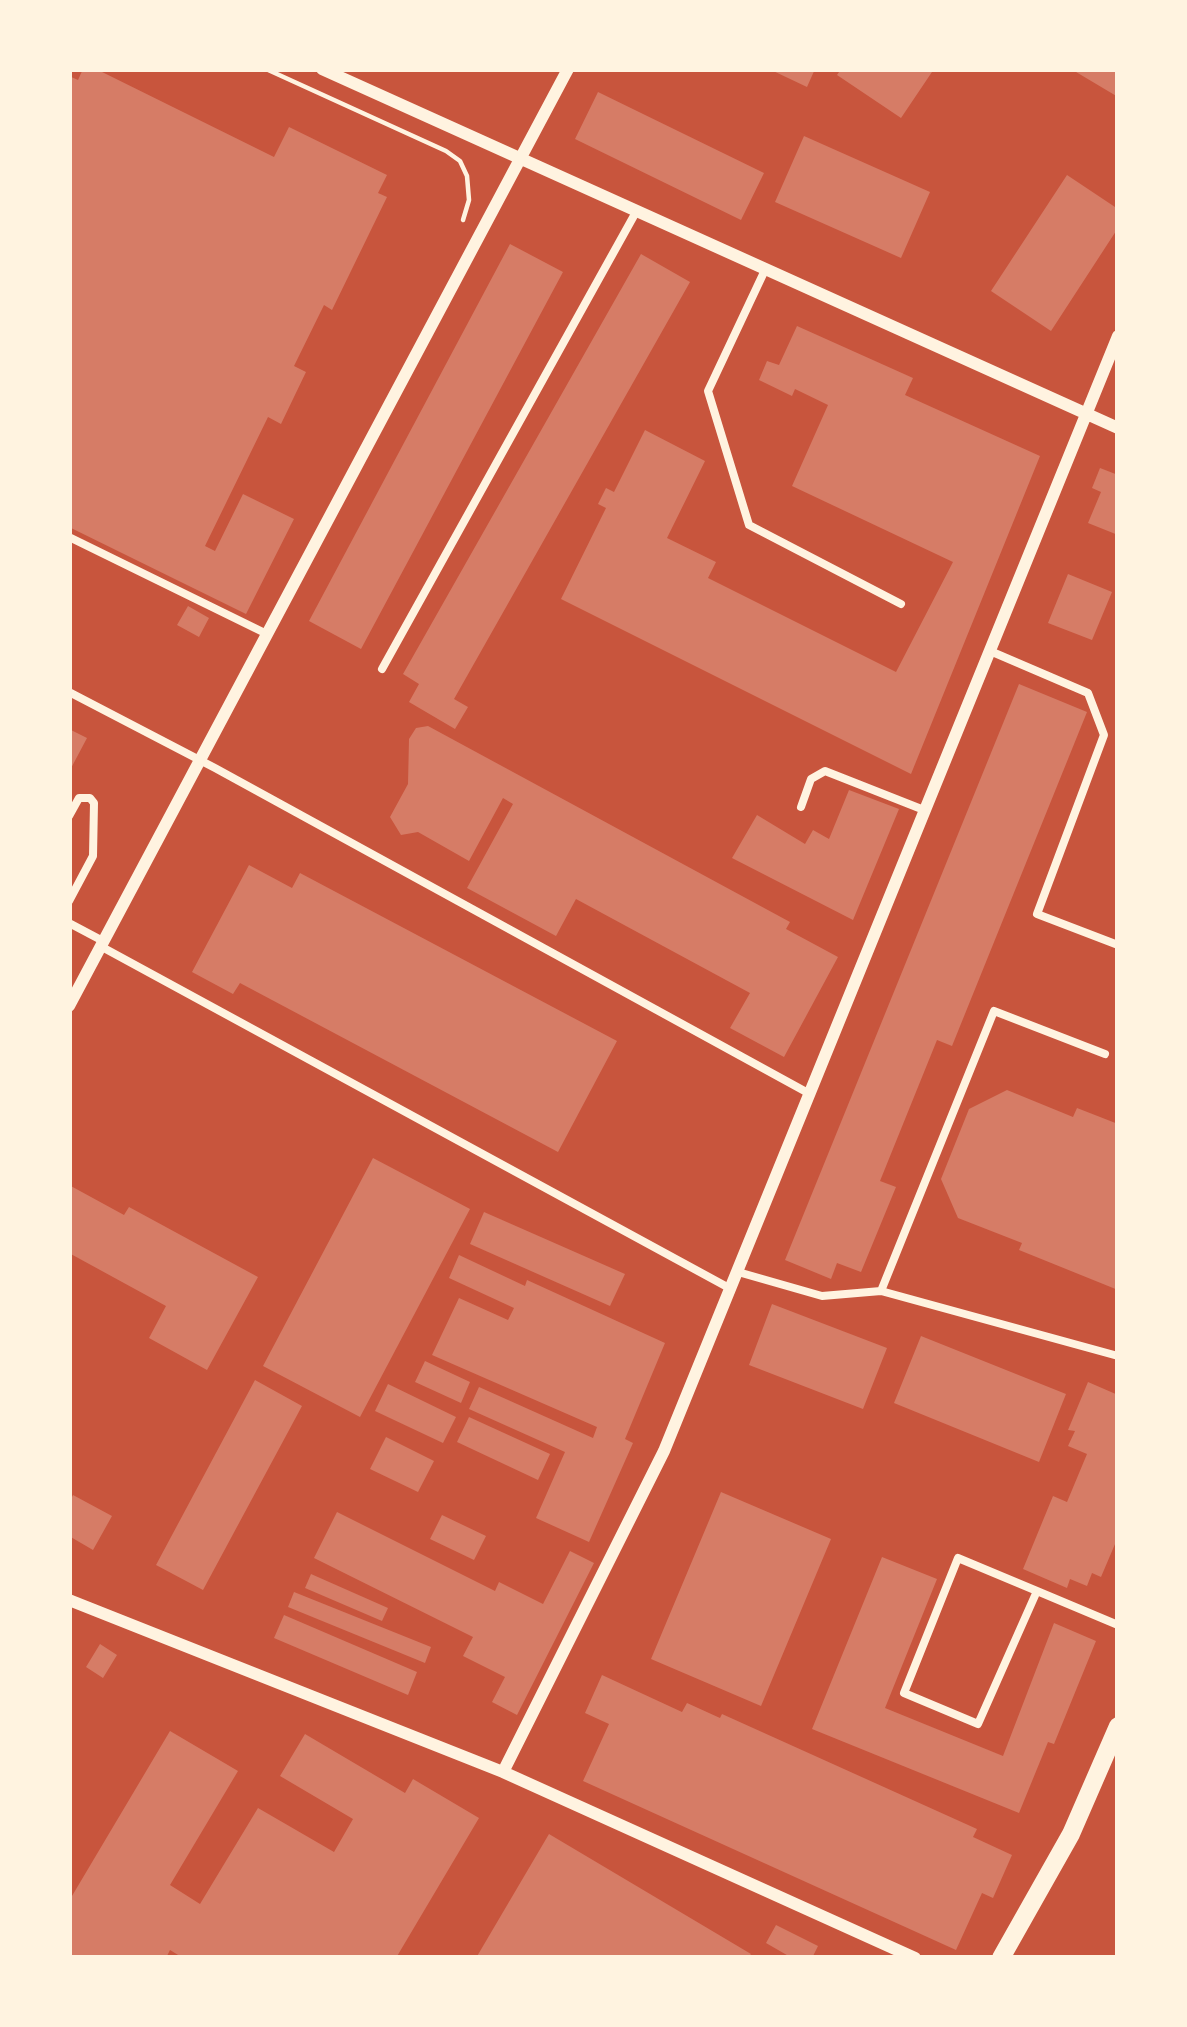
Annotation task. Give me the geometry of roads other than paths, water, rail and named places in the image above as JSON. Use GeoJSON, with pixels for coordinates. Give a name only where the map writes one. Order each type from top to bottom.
{"type":"FeatureCollection","features":[{"type":"Feature","properties":{"kind":"street"},"geometry":{"type":"LineString","coordinates":[[322,69],[1118,428]]}},
{"type":"Feature","properties":{"kind":"street"},"geometry":{"type":"LineString","coordinates":[[69,1006],[568,69]]}},
{"type":"Feature","properties":{"kind":"street"},"geometry":{"type":"LineString","coordinates":[[502,1772],[664,1450],[1118,336]]}},
{"type":"Feature","properties":{"kind":"street"},"geometry":{"type":"LineString","coordinates":[[69,1600],[502,1772],[915,1958]]}},
{"type":"Feature","properties":{"kind":"street"},"geometry":{"type":"LineString","coordinates":[[1001,1958],[1071,1834],[1118,1726]]}},
{"type":"Feature","properties":{"kind":"lane"},"geometry":{"type":"LineString","coordinates":[[382,669],[637,211]]}},
{"type":"Feature","properties":{"kind":"lane"},"geometry":{"type":"LineString","coordinates":[[765,269],[708,391],[749,525],[901,604]]}},
{"type":"Feature","properties":{"kind":"lane"},"geometry":{"type":"LineString","coordinates":[[69,537],[267,634]]}},
{"type":"Feature","properties":{"kind":"lane"},"geometry":{"type":"LineString","coordinates":[[990,651],[1088,692],[1105,735],[1036,914],[1118,945]]}},
{"type":"Feature","properties":{"kind":"lane"},"geometry":{"type":"LineString","coordinates":[[69,692],[810,1094]]}},
{"type":"Feature","properties":{"kind":"lane"},"geometry":{"type":"LineString","coordinates":[[1105,735],[1118,741]]}},
{"type":"Feature","properties":{"kind":"lane"},"geometry":{"type":"LineString","coordinates":[[801,807],[811,778],[825,771],[926,811]]}},
{"type":"Feature","properties":{"kind":"lane"},"geometry":{"type":"LineString","coordinates":[[69,816],[79,798],[90,798],[95,846],[69,902]]}},
{"type":"Feature","properties":{"kind":"lane"},"geometry":{"type":"LineString","coordinates":[[69,923],[731,1289]]}},
{"type":"Feature","properties":{"kind":"lane"},"geometry":{"type":"LineString","coordinates":[[880,1291],[994,1011],[1105,1054]]}},
{"type":"Feature","properties":{"kind":"lane"},"geometry":{"type":"LineString","coordinates":[[739,1271],[822,1296],[880,1291],[1118,1356]]}},
{"type":"Feature","properties":{"kind":"lane"},"geometry":{"type":"LineString","coordinates":[[1037,1591],[978,1724],[904,1694],[958,1558],[1037,1591],[1118,1625]]}}]}
